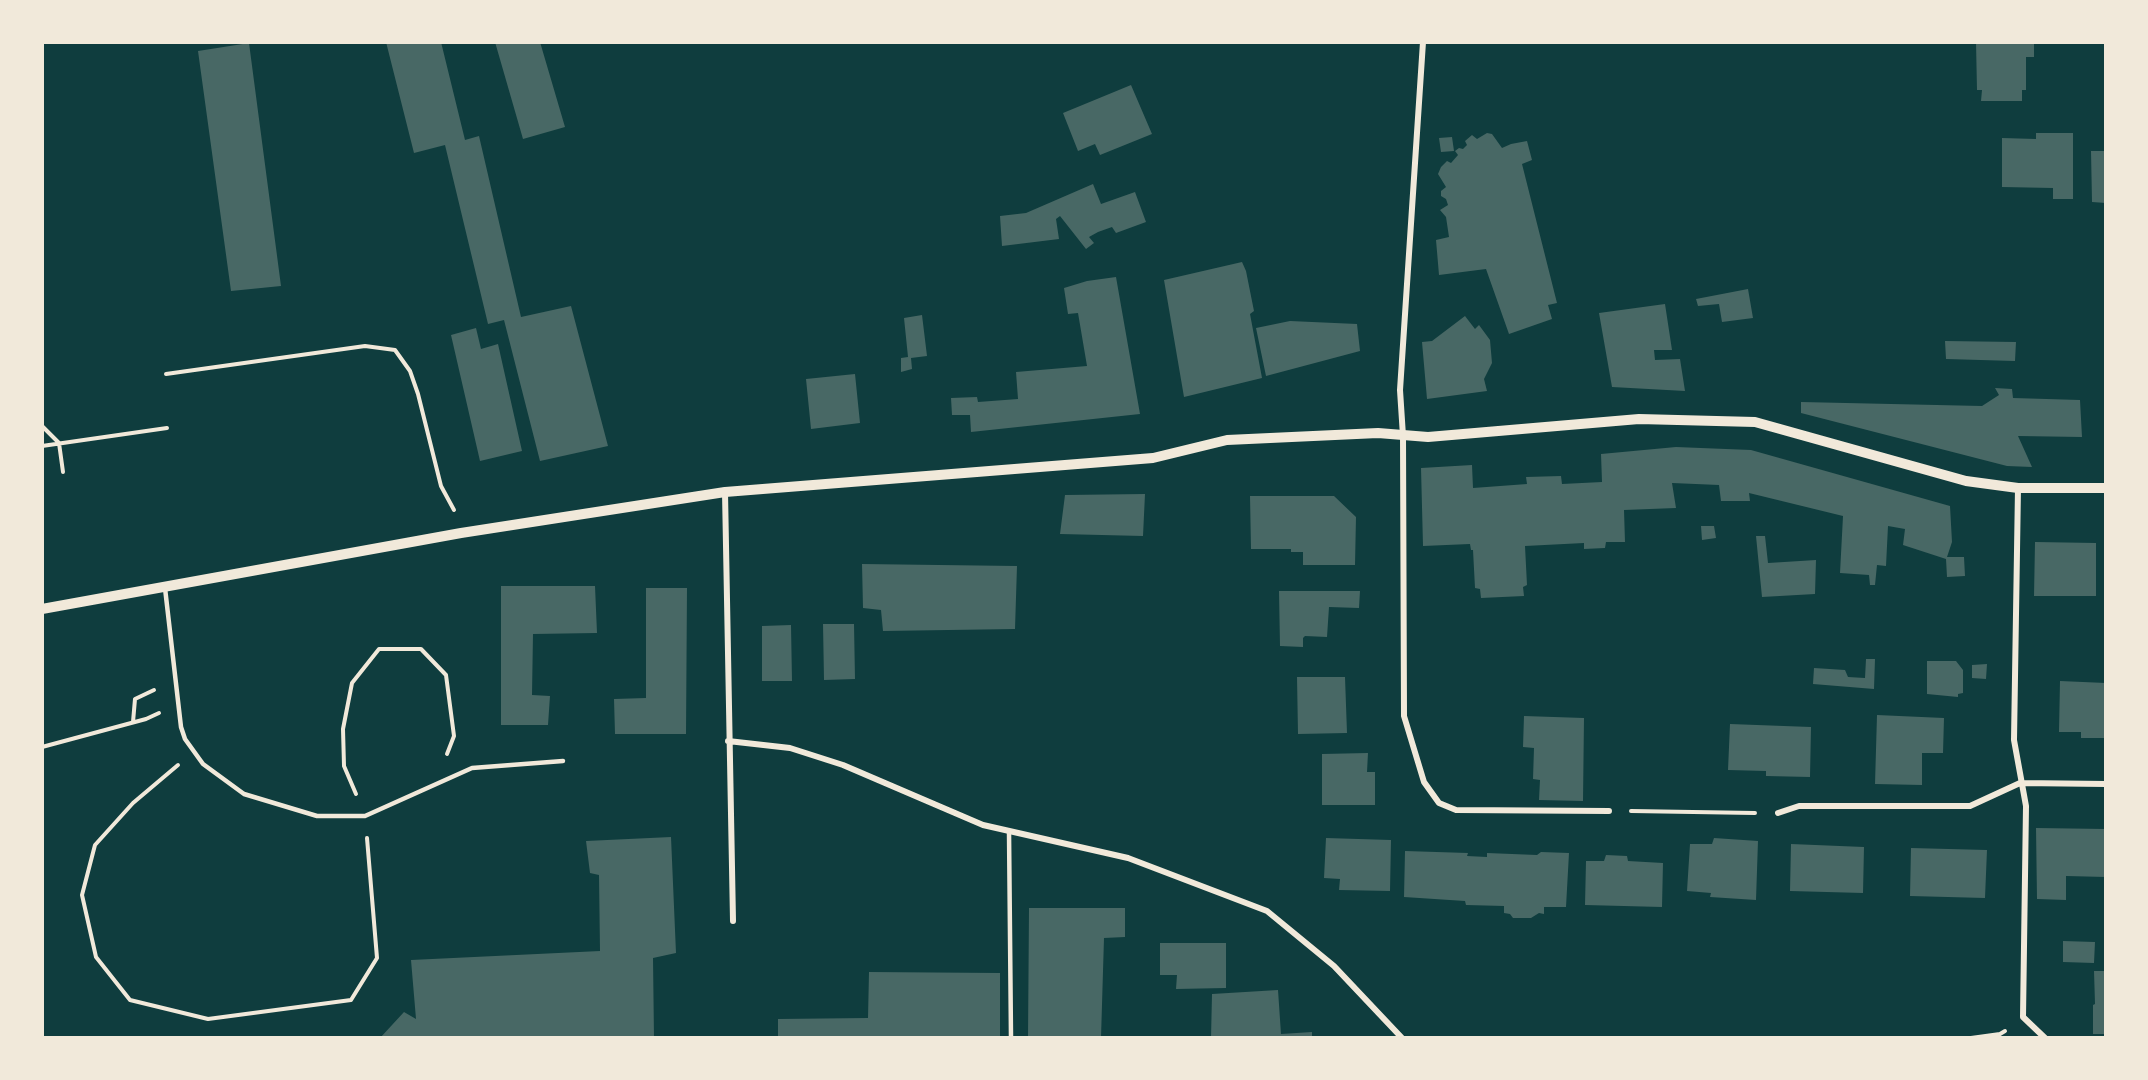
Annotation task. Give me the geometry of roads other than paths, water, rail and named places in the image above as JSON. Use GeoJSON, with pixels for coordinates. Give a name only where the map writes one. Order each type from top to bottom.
{"type":"FeatureCollection","features":[{"type":"Feature","properties":{"kind":"street"},"geometry":{"type":"LineString","coordinates":[[1423,42],[1400,390],[1403,435],[1404,716],[1424,782],[1439,803],[1456,810],[1609,811]]}},
{"type":"Feature","properties":{"kind":"street"},"geometry":{"type":"LineString","coordinates":[[42,609],[461,533],[725,492],[1153,458],[1227,440],[1378,433],[1428,437],[1639,419],[1755,422],[1966,482],[2018,488],[2106,488]]}},
{"type":"Feature","properties":{"kind":"street"},"geometry":{"type":"LineString","coordinates":[[2018,488],[2014,740],[2026,807],[2023,1017],[2045,1038]]}},
{"type":"Feature","properties":{"kind":"street"},"geometry":{"type":"LineString","coordinates":[[725,492],[733,921]]}},
{"type":"Feature","properties":{"kind":"street"},"geometry":{"type":"LineString","coordinates":[[728,741],[790,748],[843,765],[983,825],[1128,858],[1267,910],[1334,966],[1402,1038]]}},
{"type":"Feature","properties":{"kind":"street"},"geometry":{"type":"LineString","coordinates":[[1778,813],[1799,806],[1970,806],[2020,783],[2106,784]]}},
{"type":"Feature","properties":{"kind":"lane"},"geometry":{"type":"LineString","coordinates":[[165,587],[181,727],[185,739],[203,764],[244,794],[317,816],[365,816],[436,782],[472,768],[562,760]]}},
{"type":"Feature","properties":{"kind":"lane"},"geometry":{"type":"LineString","coordinates":[[1009,831],[1011,1038]]}}]}
